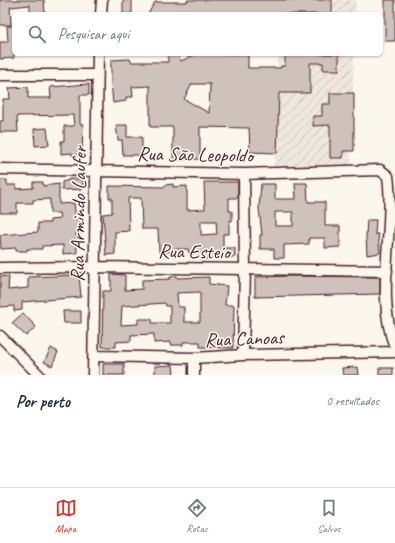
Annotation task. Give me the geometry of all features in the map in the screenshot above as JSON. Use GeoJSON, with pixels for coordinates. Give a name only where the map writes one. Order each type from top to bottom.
{"type":"FeatureCollection","features":[{"type":"Feature","properties":{"kind":"street"},"geometry":{"type":"LineString","coordinates":[[101,12],[102,0]]}},
{"type":"Feature","properties":{"kind":"street","name":"Rua Armindo Laufer"},"geometry":{"type":"LineString","coordinates":[[94,375],[98,56]]}},
{"type":"Feature","properties":{"kind":"street"},"geometry":{"type":"LineString","coordinates":[[0,75],[97,75]]}},
{"type":"Feature","properties":{"kind":"street","name":"Rua São Leopoldo"},"geometry":{"type":"LineString","coordinates":[[0,170],[97,170],[244,174],[380,170],[388,176],[390,193],[387,271]]}},
{"type":"Feature","properties":{"kind":"street"},"geometry":{"type":"LineString","coordinates":[[243,355],[245,270],[244,174]]}},
{"type":"Feature","properties":{"kind":"street","name":"Rua Esteio"},"geometry":{"type":"LineString","coordinates":[[0,268],[95,267],[387,271]]}},
{"type":"Feature","properties":{"kind":"street"},"geometry":{"type":"LineString","coordinates":[[387,271],[387,320],[390,336],[395,347]]}},
{"type":"Feature","properties":{"kind":"street"},"geometry":{"type":"LineString","coordinates":[[0,336],[39,375]]}},
{"type":"Feature","properties":{"kind":"street","name":"Rua Canoas"},"geometry":{"type":"LineString","coordinates":[[95,356],[194,358],[243,355],[395,352]]}},
{"type":"Feature","properties":{"kind":"street"},"geometry":{"type":"LineString","coordinates":[[194,358],[194,375]]}},
{"type":"Feature","properties":{"kind":"shaded area"},"geometry":{"type":"Polygon","coordinates":[[[280,0],[356,0],[355,12],[280,12],[280,0]]]}},
{"type":"Feature","properties":{"kind":"shaded area"},"geometry":{"type":"Polygon","coordinates":[[[278,56],[354,56],[350,177],[274,177],[278,56]]]}},
{"type":"Feature","properties":{"kind":"building"},"geometry":{"type":"Polygon","coordinates":[[[0,0],[44,0],[45,12],[30,12],[30,5],[10,7],[11,25],[0,25],[0,0]]]}},
{"type":"Feature","properties":{"kind":"building"},"geometry":{"type":"Polygon","coordinates":[[[123,0],[132,0],[132,12],[123,12],[123,0]]]}},
{"type":"Feature","properties":{"kind":"building"},"geometry":{"type":"Polygon","coordinates":[[[187,0],[332,0],[332,12],[149,12],[155,2],[187,2],[187,0]]]}},
{"type":"Feature","properties":{"kind":"building"},"geometry":{"type":"Polygon","coordinates":[[[385,0],[395,0],[395,41],[385,41],[385,0]]]}},
{"type":"Feature","properties":{"kind":"building"},"geometry":{"type":"Polygon","coordinates":[[[7,26],[12,26],[12,56],[14,56],[14,58],[0,59],[0,42],[8,42],[7,26]]]}},
{"type":"Feature","properties":{"kind":"building"},"geometry":{"type":"Polygon","coordinates":[[[168,56],[178,56],[181,61],[192,56],[248,56],[248,68],[281,68],[281,66],[285,66],[285,56],[339,56],[339,70],[323,70],[323,63],[310,63],[310,93],[279,93],[277,153],[250,152],[249,128],[200,127],[200,159],[173,160],[173,127],[150,127],[150,86],[132,87],[133,97],[126,97],[126,101],[113,103],[111,60],[130,59],[131,62],[168,62],[168,56]],[[192,84],[184,99],[209,113],[210,84],[192,84]]]}},
{"type":"Feature","properties":{"kind":"building"},"geometry":{"type":"Polygon","coordinates":[[[89,84],[89,95],[80,95],[80,124],[83,124],[82,156],[72,156],[72,153],[61,154],[61,141],[64,141],[64,126],[74,126],[73,115],[17,116],[18,132],[0,132],[0,121],[3,121],[3,99],[10,99],[9,88],[28,87],[28,98],[51,98],[50,87],[89,84]]]}},
{"type":"Feature","properties":{"kind":"building"},"geometry":{"type":"Polygon","coordinates":[[[330,93],[354,93],[354,151],[343,151],[343,158],[330,158],[330,125],[313,126],[313,116],[322,116],[322,104],[330,104],[330,93]]]}},
{"type":"Feature","properties":{"kind":"building"},"geometry":{"type":"Polygon","coordinates":[[[116,125],[127,125],[127,137],[142,137],[142,155],[123,155],[122,140],[118,140],[116,125]]]}},
{"type":"Feature","properties":{"kind":"building"},"geometry":{"type":"Polygon","coordinates":[[[47,128],[49,145],[35,146],[34,129],[47,128]]]}},
{"type":"Feature","properties":{"kind":"building"},"geometry":{"type":"Polygon","coordinates":[[[69,179],[83,179],[83,189],[62,190],[62,182],[69,179]]]}},
{"type":"Feature","properties":{"kind":"building"},"geometry":{"type":"Polygon","coordinates":[[[0,180],[7,180],[7,185],[16,185],[16,189],[33,188],[33,182],[43,182],[43,186],[59,184],[59,204],[74,203],[76,219],[82,219],[82,233],[76,233],[77,253],[63,254],[63,245],[42,246],[42,249],[27,249],[27,251],[16,251],[16,248],[1,249],[0,235],[38,232],[38,223],[50,223],[50,220],[60,219],[59,213],[50,213],[50,199],[33,200],[33,203],[17,203],[17,213],[0,213],[0,180]]]}},
{"type":"Feature","properties":{"kind":"building"},"geometry":{"type":"Polygon","coordinates":[[[204,182],[238,182],[238,198],[229,198],[229,211],[232,211],[232,221],[229,221],[229,234],[223,234],[223,248],[235,248],[235,257],[202,259],[202,253],[189,253],[188,249],[171,249],[171,252],[159,252],[158,229],[142,229],[141,198],[128,198],[129,231],[115,232],[115,254],[106,255],[103,214],[112,213],[112,198],[109,198],[109,186],[165,187],[165,185],[173,184],[173,187],[187,186],[187,210],[205,209],[204,182]],[[201,221],[201,235],[217,234],[216,221],[201,221]]]}},
{"type":"Feature","properties":{"kind":"building"},"geometry":{"type":"Polygon","coordinates":[[[295,183],[307,183],[308,202],[325,202],[325,226],[340,226],[340,247],[325,248],[325,238],[309,238],[309,244],[284,245],[284,258],[274,258],[274,249],[260,249],[260,235],[262,235],[259,208],[261,184],[275,184],[275,199],[296,199],[295,183]],[[275,212],[275,226],[293,226],[293,212],[275,212]]]}},
{"type":"Feature","properties":{"kind":"building"},"geometry":{"type":"Polygon","coordinates":[[[367,220],[376,220],[375,234],[378,234],[380,253],[367,255],[367,220]]]}},
{"type":"Feature","properties":{"kind":"building"},"geometry":{"type":"Polygon","coordinates":[[[111,274],[125,275],[125,290],[142,289],[142,280],[170,279],[170,277],[177,276],[177,278],[209,277],[209,284],[227,286],[225,305],[234,305],[233,348],[200,347],[200,342],[183,342],[183,345],[171,345],[171,342],[154,343],[154,334],[131,335],[131,341],[116,342],[116,347],[102,347],[103,291],[111,291],[111,274]],[[200,292],[177,293],[178,307],[184,307],[184,322],[200,322],[200,292]],[[165,303],[122,306],[121,325],[138,324],[138,319],[152,319],[152,323],[170,323],[170,306],[166,306],[165,303]]]}},
{"type":"Feature","properties":{"kind":"building"},"geometry":{"type":"Polygon","coordinates":[[[79,275],[81,297],[22,302],[22,310],[14,311],[14,306],[0,307],[0,276],[9,277],[8,290],[28,288],[28,277],[79,275]]]}},
{"type":"Feature","properties":{"kind":"building"},"geometry":{"type":"Polygon","coordinates":[[[255,277],[380,277],[380,294],[255,297],[255,277]]]}},
{"type":"Feature","properties":{"kind":"building"},"geometry":{"type":"Polygon","coordinates":[[[63,311],[81,311],[81,323],[64,323],[63,311]]]}},
{"type":"Feature","properties":{"kind":"building"},"geometry":{"type":"Polygon","coordinates":[[[23,313],[36,327],[26,336],[12,323],[23,313]]]}},
{"type":"Feature","properties":{"kind":"building"},"geometry":{"type":"Polygon","coordinates":[[[51,348],[58,352],[52,366],[44,362],[51,348]]]}},
{"type":"Feature","properties":{"kind":"building"},"geometry":{"type":"Polygon","coordinates":[[[103,364],[124,364],[124,375],[103,375],[103,364]]]}},
{"type":"Feature","properties":{"kind":"building"},"geometry":{"type":"Polygon","coordinates":[[[173,365],[174,375],[155,375],[155,366],[173,365]]]}},
{"type":"Feature","properties":{"kind":"building"},"geometry":{"type":"Polygon","coordinates":[[[358,367],[359,375],[343,375],[342,368],[358,367]]]}},
{"type":"Feature","properties":{"kind":"building"},"geometry":{"type":"Polygon","coordinates":[[[379,368],[393,368],[393,375],[379,375],[379,368]]]}}]}
